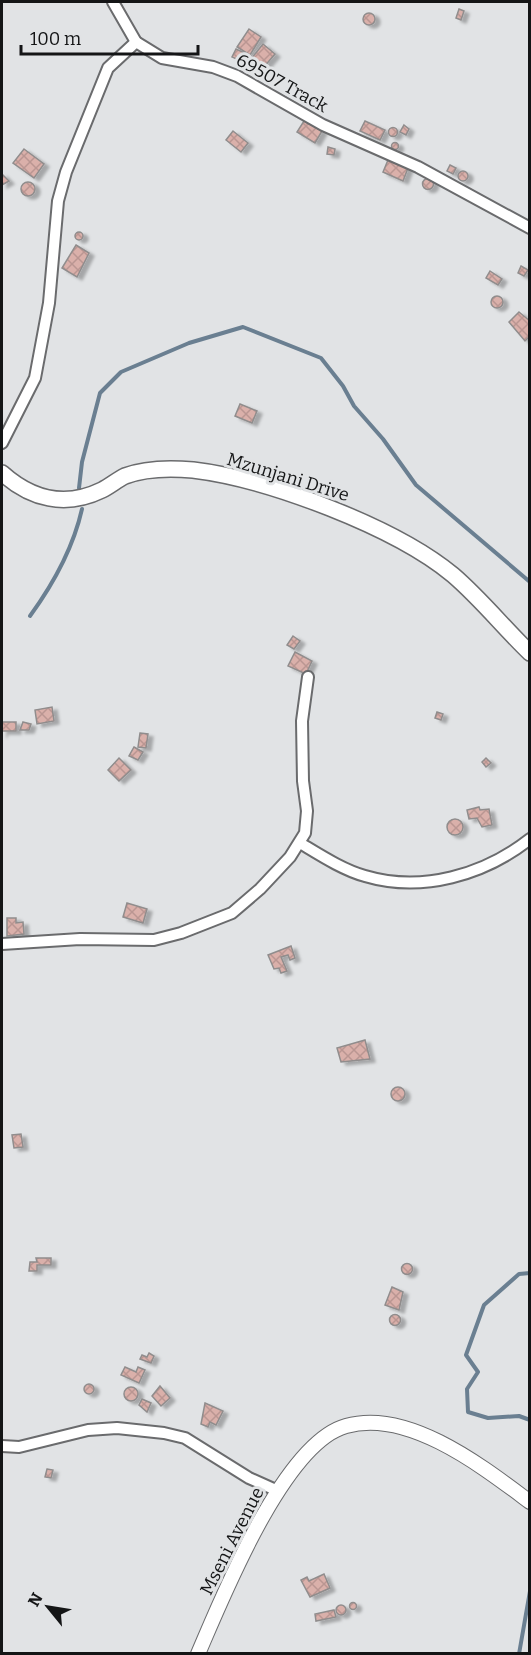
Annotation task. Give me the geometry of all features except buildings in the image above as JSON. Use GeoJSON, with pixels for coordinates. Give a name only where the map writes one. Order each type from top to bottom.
{"type":"FeatureCollection","features":[{"type":"Feature","properties":{"kind":"main road","name":"Mzunjani Drive"},"geometry":{"type":"LineString","coordinates":[[2,472],[18,486],[37,496],[66,501],[100,491],[125,477],[143,471],[194,471],[253,483],[360,519],[452,574],[530,654]]}},
{"type":"Feature","properties":{"kind":"street","name":"69507 Track"},"geometry":{"type":"LineString","coordinates":[[113,2],[136,42],[162,58],[226,71],[353,140],[418,167],[530,228]]}},
{"type":"Feature","properties":{"kind":"street"},"geometry":{"type":"LineString","coordinates":[[2,443],[35,378],[49,303],[58,201],[66,172],[108,68],[136,42]]}},
{"type":"Feature","properties":{"kind":"street"},"geometry":{"type":"LineString","coordinates":[[2,944],[80,939],[154,940],[181,933],[232,913],[260,889],[300,843],[306,822],[302,751],[303,704],[308,677]]}},
{"type":"Feature","properties":{"kind":"street"},"geometry":{"type":"LineString","coordinates":[[300,843],[365,876],[389,881],[430,882],[457,876],[491,864],[530,839]]}},
{"type":"Feature","properties":{"kind":"street","name":"Mseni Avenue"},"geometry":{"type":"LineString","coordinates":[[198,1653],[246,1546],[278,1491],[303,1456],[321,1438],[347,1425],[369,1423],[420,1433],[448,1446],[530,1502]]}},
{"type":"Feature","properties":{"kind":"street"},"geometry":{"type":"LineString","coordinates":[[2,1446],[19,1447],[88,1430],[117,1428],[164,1432],[185,1438],[249,1478],[278,1491]]}},
{"type":"Feature","properties":{"kind":"waterway"},"geometry":{"type":"LineString","coordinates":[[79,488],[82,462],[100,393],[121,372],[189,343],[243,327],[321,358],[343,386],[354,406],[383,439],[416,485],[530,582]]}},
{"type":"Feature","properties":{"kind":"waterway"},"geometry":{"type":"LineString","coordinates":[[30,616],[62,565],[82,509]]}},
{"type":"Feature","properties":{"kind":"waterway"},"geometry":{"type":"LineString","coordinates":[[530,1273],[519,1274],[484,1305],[466,1355],[478,1372],[467,1389],[468,1412],[488,1418],[519,1416],[530,1420]]}},
{"type":"Feature","properties":{"kind":"waterway"},"geometry":{"type":"LineString","coordinates":[[519,1654],[530,1591]]}}]}
